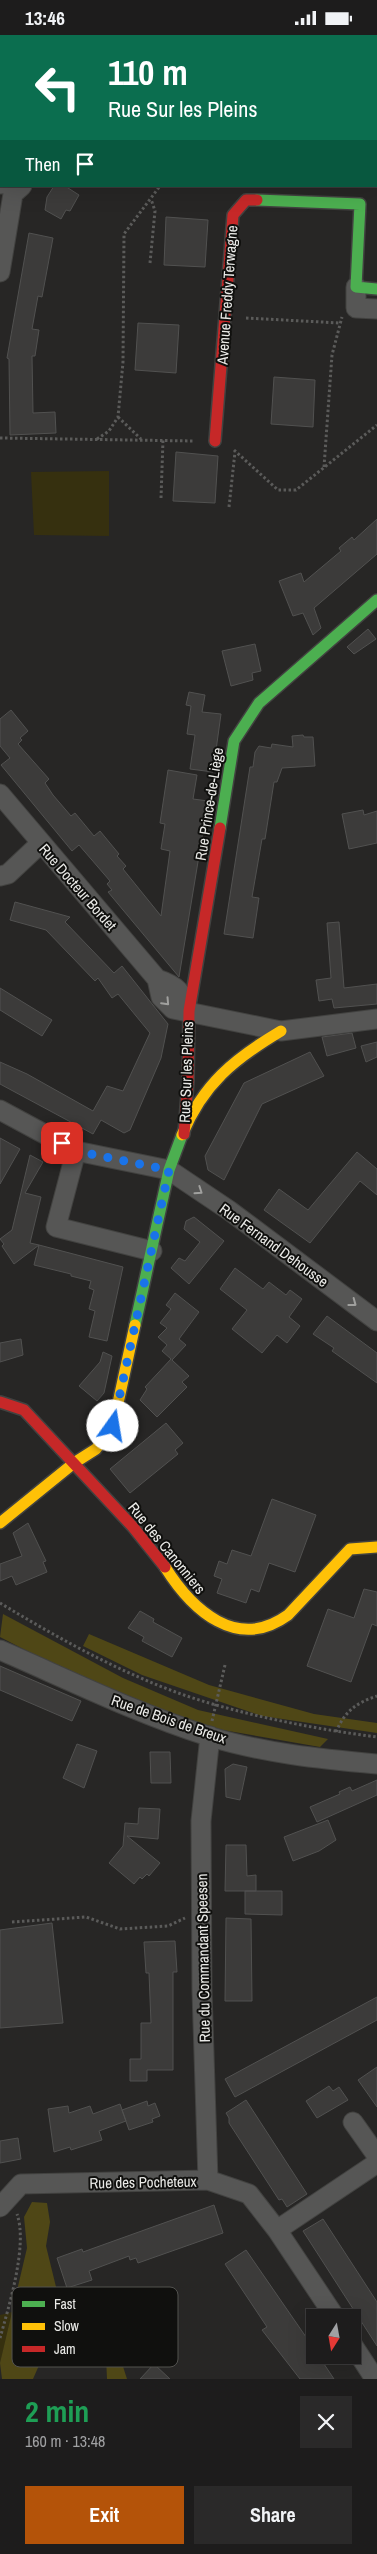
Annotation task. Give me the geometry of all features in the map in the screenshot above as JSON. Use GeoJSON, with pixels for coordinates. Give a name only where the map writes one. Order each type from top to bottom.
{"type":"FeatureCollection","features":[{"type":"Feature","properties":{"kind":"street"},"geometry":{"type":"LineString","coordinates":[[0,272],[8,187]]}},
{"type":"Feature","properties":{"kind":"street","name":"Avenue Freddy Terwagne"},"geometry":{"type":"LineString","coordinates":[[215,441],[233,215],[246,200],[360,204],[356,308]]}},
{"type":"Feature","properties":{"kind":"street"},"geometry":{"type":"LineString","coordinates":[[356,287],[377,289]]}},
{"type":"Feature","properties":{"kind":"street"},"geometry":{"type":"LineString","coordinates":[[356,308],[377,309]]}},
{"type":"Feature","properties":{"kind":"street","name":"Rue Prince-de-Liège"},"geometry":{"type":"LineString","coordinates":[[189,1011],[234,741],[259,703],[377,600]]}},
{"type":"Feature","properties":{"kind":"street","name":"Rue Docteur Bordet"},"geometry":{"type":"LineString","coordinates":[[0,794],[157,979],[161,997],[173,1009],[281,1031],[377,1019]]}},
{"type":"Feature","properties":{"kind":"street"},"geometry":{"type":"LineString","coordinates":[[4,875],[40,843]]}},
{"type":"Feature","properties":{"kind":"street","name":"Rue Sur les Pleins"},"geometry":{"type":"LineString","coordinates":[[184,1133],[188,1081],[189,1011]]}},
{"type":"Feature","properties":{"kind":"street","name":"Rue Sur les Pleins"},"geometry":{"type":"LineString","coordinates":[[0,1523],[74,1463],[96,1449],[113,1426],[169,1170],[184,1133],[198,1101],[210,1084],[251,1049],[281,1031]]}},
{"type":"Feature","properties":{"kind":"street"},"geometry":{"type":"LineString","coordinates":[[0,1110],[76,1151],[169,1170]]}},
{"type":"Feature","properties":{"kind":"street"},"geometry":{"type":"LineString","coordinates":[[76,1151],[56,1227],[152,1251]]}},
{"type":"Feature","properties":{"kind":"street","name":"Rue Fernand Dehousse"},"geometry":{"type":"LineString","coordinates":[[169,1170],[230,1211],[377,1321]]}},
{"type":"Feature","properties":{"kind":"street","name":"Rue des Canonniers"},"geometry":{"type":"LineString","coordinates":[[0,1402],[24,1410],[150,1546],[188,1601],[203,1613],[226,1622],[247,1628],[268,1627],[284,1620],[350,1549],[377,1547]]}},
{"type":"Feature","properties":{"kind":"street","name":"Rue de Bois de Breux"},"geometry":{"type":"LineString","coordinates":[[0,1650],[135,1710],[210,1736],[291,1754],[377,1764]]}},
{"type":"Feature","properties":{"kind":"street","name":"Rue du Commandant Speesen"},"geometry":{"type":"LineString","coordinates":[[208,2180],[201,1821],[210,1736]]}},
{"type":"Feature","properties":{"kind":"street"},"geometry":{"type":"LineString","coordinates":[[353,2122],[377,2156]]}},
{"type":"Feature","properties":{"kind":"street"},"geometry":{"type":"LineString","coordinates":[[277,2230],[377,2163]]}},
{"type":"Feature","properties":{"kind":"street","name":"Rue des Pocheteux"},"geometry":{"type":"LineString","coordinates":[[4,2202],[21,2184],[208,2180],[249,2194],[277,2230],[330,2309]]}},
{"type":"Feature","properties":{"kind":"street"},"geometry":{"type":"LineString","coordinates":[[361,2358],[375,2379]]}},
{"type":"Feature","properties":{"kind":"path"},"geometry":{"type":"LineString","coordinates":[[96,440],[109,431],[118,417],[123,362],[124,234],[159,187]]}},
{"type":"Feature","properties":{"kind":"path"},"geometry":{"type":"LineString","coordinates":[[150,263],[155,211],[151,199]]}},
{"type":"Feature","properties":{"kind":"path"},"geometry":{"type":"LineString","coordinates":[[324,467],[332,355],[344,308],[356,308]]}},
{"type":"Feature","properties":{"kind":"path"},"geometry":{"type":"LineString","coordinates":[[226,317],[340,323]]}},
{"type":"Feature","properties":{"kind":"path"},"geometry":{"type":"LineString","coordinates":[[118,417],[142,439]]}},
{"type":"Feature","properties":{"kind":"path"},"geometry":{"type":"LineString","coordinates":[[0,438],[215,441],[232,444],[235,451],[278,490],[296,490],[377,425]]}},
{"type":"Feature","properties":{"kind":"path"},"geometry":{"type":"LineString","coordinates":[[161,498],[163,440]]}},
{"type":"Feature","properties":{"kind":"path"},"geometry":{"type":"LineString","coordinates":[[229,507],[235,451]]}},
{"type":"Feature","properties":{"kind":"path"},"geometry":{"type":"LineString","coordinates":[[0,1603],[100,1659],[215,1705],[336,1732],[377,1737]]}},
{"type":"Feature","properties":{"kind":"path"},"geometry":{"type":"LineString","coordinates":[[210,1736],[215,1705],[225,1665]]}},
{"type":"Feature","properties":{"kind":"path"},"geometry":{"type":"LineString","coordinates":[[336,1732],[346,1712],[356,1705],[377,1696]]}},
{"type":"Feature","properties":{"kind":"path"},"geometry":{"type":"LineString","coordinates":[[12,1921],[86,1917],[120,1929],[168,1926],[202,1910]]}},
{"type":"Feature","properties":{"kind":"path"},"geometry":{"type":"LineString","coordinates":[[4,2202],[18,2216],[19,2241],[14,2287]]}},
{"type":"Feature","properties":{"kind":"path"},"geometry":{"type":"LineString","coordinates":[[0,2338],[12,2294]]}},
{"type":"Feature","properties":{"kind":"shaded area"},"geometry":{"type":"Polygon","coordinates":[[[109,471],[109,536],[34,535],[31,472],[109,471]]]}},
{"type":"Feature","properties":{"kind":"shaded area"},"geometry":{"type":"Polygon","coordinates":[[[3,1614],[123,1678],[198,1710],[328,1739],[320,1747],[200,1726],[68,1672],[0,1637],[3,1614]]]}},
{"type":"Feature","properties":{"kind":"shaded area"},"geometry":{"type":"Polygon","coordinates":[[[89,1634],[209,1685],[314,1714],[377,1723],[377,1733],[262,1716],[142,1675],[83,1646],[89,1634]]]}},
{"type":"Feature","properties":{"kind":"shaded area"},"geometry":{"type":"Polygon","coordinates":[[[32,2202],[47,2203],[50,2222],[46,2246],[56,2287],[18,2287],[27,2248],[24,2217],[32,2202]]]}},
{"type":"Feature","properties":{"kind":"shaded area"},"geometry":{"type":"Polygon","coordinates":[[[12,2312],[0,2364],[0,2315],[12,2312]]]}},
{"type":"Feature","properties":{"kind":"shaded area"},"geometry":{"type":"Polygon","coordinates":[[[12,2312],[12,2367],[38,2367],[33,2379],[2,2379],[0,2363],[12,2312]]]}},
{"type":"Feature","properties":{"kind":"shaded area"},"geometry":{"type":"Polygon","coordinates":[[[106,2367],[123,2367],[127,2379],[107,2379],[106,2367]]]}},
{"type":"Feature","properties":{"kind":"building"},"geometry":{"type":"Polygon","coordinates":[[[53,187],[67,187],[79,195],[70,211],[66,210],[61,219],[45,210],[47,197],[53,187]]]}},
{"type":"Feature","properties":{"kind":"building"},"geometry":{"type":"Polygon","coordinates":[[[166,217],[208,220],[205,267],[164,265],[166,217]]]}},
{"type":"Feature","properties":{"kind":"building"},"geometry":{"type":"Polygon","coordinates":[[[29,233],[53,238],[42,297],[38,296],[32,329],[39,330],[35,356],[32,356],[33,413],[55,412],[56,433],[10,435],[9,359],[7,358],[29,233]]]}},
{"type":"Feature","properties":{"kind":"building"},"geometry":{"type":"Polygon","coordinates":[[[138,323],[179,325],[176,373],[135,370],[138,323]]]}},
{"type":"Feature","properties":{"kind":"building"},"geometry":{"type":"Polygon","coordinates":[[[274,377],[315,380],[313,427],[271,424],[274,377]]]}},
{"type":"Feature","properties":{"kind":"building"},"geometry":{"type":"Polygon","coordinates":[[[176,452],[218,456],[215,503],[173,501],[176,452]]]}},
{"type":"Feature","properties":{"kind":"building"},"geometry":{"type":"Polygon","coordinates":[[[377,519],[377,554],[314,608],[321,628],[313,635],[303,613],[293,616],[279,581],[301,573],[304,582],[341,551],[339,548],[352,537],[354,540],[377,519]]]}},
{"type":"Feature","properties":{"kind":"building"},"geometry":{"type":"Polygon","coordinates":[[[368,629],[376,639],[354,654],[347,647],[368,629]]]}},
{"type":"Feature","properties":{"kind":"building"},"geometry":{"type":"Polygon","coordinates":[[[255,644],[261,671],[252,673],[253,680],[231,686],[222,651],[255,644]]]}},
{"type":"Feature","properties":{"kind":"building"},"geometry":{"type":"Polygon","coordinates":[[[189,692],[205,695],[202,712],[221,714],[213,772],[190,769],[195,735],[187,734],[191,706],[186,705],[189,692]]]}},
{"type":"Feature","properties":{"kind":"building"},"geometry":{"type":"Polygon","coordinates":[[[11,710],[28,731],[20,738],[22,740],[18,744],[49,779],[45,783],[53,795],[71,816],[75,813],[94,836],[100,831],[119,854],[117,856],[126,866],[123,869],[161,916],[170,851],[161,849],[165,824],[160,823],[168,770],[197,775],[193,799],[208,801],[179,977],[108,892],[112,890],[107,884],[110,881],[79,845],[72,851],[1,765],[10,758],[0,746],[0,719],[11,710]]]}},
{"type":"Feature","properties":{"kind":"building"},"geometry":{"type":"Polygon","coordinates":[[[303,735],[304,737],[313,737],[315,766],[282,768],[277,782],[274,782],[265,839],[262,839],[252,897],[259,898],[253,938],[224,934],[250,767],[253,767],[255,752],[259,746],[271,748],[272,744],[293,747],[292,736],[303,735]]]}},
{"type":"Feature","properties":{"kind":"building"},"geometry":{"type":"Polygon","coordinates":[[[363,810],[364,815],[377,811],[377,843],[349,849],[342,814],[363,810]]]}},
{"type":"Feature","properties":{"kind":"building"},"geometry":{"type":"Polygon","coordinates":[[[15,902],[70,917],[65,922],[114,973],[122,966],[168,1024],[161,1058],[130,1130],[124,1133],[101,1120],[93,1134],[0,1084],[0,1062],[27,1074],[93,1111],[107,1086],[123,1091],[150,1033],[118,994],[112,998],[98,978],[95,981],[46,930],[10,920],[15,902]]]}},
{"type":"Feature","properties":{"kind":"building"},"geometry":{"type":"Polygon","coordinates":[[[339,922],[344,988],[377,984],[377,1004],[334,1008],[332,999],[319,1001],[316,980],[331,978],[327,923],[339,922]]]}},
{"type":"Feature","properties":{"kind":"building"},"geometry":{"type":"Polygon","coordinates":[[[0,988],[52,1020],[42,1036],[0,1010],[0,988]]]}},
{"type":"Feature","properties":{"kind":"building"},"geometry":{"type":"Polygon","coordinates":[[[352,1033],[356,1048],[327,1056],[322,1037],[352,1033]]]}},
{"type":"Feature","properties":{"kind":"building"},"geometry":{"type":"Polygon","coordinates":[[[377,1042],[377,1057],[366,1062],[361,1046],[377,1042]]]}},
{"type":"Feature","properties":{"kind":"building"},"geometry":{"type":"Polygon","coordinates":[[[310,1052],[324,1076],[262,1104],[224,1180],[208,1170],[205,1156],[244,1083],[310,1052]]]}},
{"type":"Feature","properties":{"kind":"building"},"geometry":{"type":"Polygon","coordinates":[[[0,1138],[20,1149],[0,1184],[0,1138]]]}},
{"type":"Feature","properties":{"kind":"building"},"geometry":{"type":"Polygon","coordinates":[[[357,1152],[377,1169],[377,1195],[360,1181],[310,1243],[264,1210],[279,1189],[308,1210],[357,1152]]]}},
{"type":"Feature","properties":{"kind":"building"},"geometry":{"type":"Polygon","coordinates":[[[30,1155],[43,1162],[25,1193],[41,1197],[30,1243],[39,1245],[14,1264],[2,1246],[4,1244],[0,1239],[12,1230],[30,1155]]]}},
{"type":"Feature","properties":{"kind":"building"},"geometry":{"type":"Polygon","coordinates":[[[194,1217],[224,1241],[189,1284],[171,1268],[179,1258],[185,1261],[200,1242],[184,1229],[186,1221],[194,1217]]]}},
{"type":"Feature","properties":{"kind":"building"},"geometry":{"type":"Polygon","coordinates":[[[39,1245],[123,1267],[107,1341],[89,1337],[95,1311],[89,1309],[94,1290],[89,1288],[91,1281],[34,1265],[39,1245]]]}},
{"type":"Feature","properties":{"kind":"building"},"geometry":{"type":"Polygon","coordinates":[[[235,1268],[263,1289],[269,1282],[286,1295],[290,1290],[302,1299],[289,1317],[300,1326],[287,1343],[277,1335],[262,1353],[232,1329],[247,1310],[220,1289],[235,1268]]]}},
{"type":"Feature","properties":{"kind":"building"},"geometry":{"type":"Polygon","coordinates":[[[175,1293],[199,1312],[179,1339],[186,1345],[172,1360],[189,1376],[182,1382],[187,1387],[157,1417],[140,1400],[147,1389],[145,1387],[171,1359],[162,1351],[167,1345],[158,1337],[167,1328],[160,1323],[171,1309],[166,1305],[175,1293]]]}},
{"type":"Feature","properties":{"kind":"building"},"geometry":{"type":"Polygon","coordinates":[[[327,1316],[377,1353],[377,1383],[332,1351],[334,1348],[313,1334],[327,1316]]]}},
{"type":"Feature","properties":{"kind":"building"},"geometry":{"type":"Polygon","coordinates":[[[21,1339],[23,1355],[0,1362],[0,1343],[21,1339]]]}},
{"type":"Feature","properties":{"kind":"building"},"geometry":{"type":"Polygon","coordinates":[[[103,1352],[112,1356],[104,1393],[97,1401],[79,1386],[100,1362],[103,1352]]]}},
{"type":"Feature","properties":{"kind":"building"},"geometry":{"type":"Polygon","coordinates":[[[166,1423],[183,1443],[175,1450],[178,1454],[130,1493],[110,1469],[166,1423]]]}},
{"type":"Feature","properties":{"kind":"building"},"geometry":{"type":"Polygon","coordinates":[[[272,1499],[316,1515],[295,1572],[269,1563],[259,1592],[251,1589],[246,1603],[217,1593],[222,1579],[214,1576],[219,1561],[227,1564],[232,1550],[251,1556],[272,1499]]]}},
{"type":"Feature","properties":{"kind":"building"},"geometry":{"type":"Polygon","coordinates":[[[28,1523],[46,1561],[43,1562],[47,1572],[16,1585],[12,1576],[0,1581],[0,1564],[22,1556],[13,1533],[28,1523]]]}},
{"type":"Feature","properties":{"kind":"building"},"geometry":{"type":"Polygon","coordinates":[[[364,1589],[377,1592],[377,1626],[372,1624],[351,1682],[307,1666],[328,1609],[354,1618],[364,1589]]]}},
{"type":"Feature","properties":{"kind":"building"},"geometry":{"type":"Polygon","coordinates":[[[140,1611],[154,1619],[153,1622],[182,1638],[172,1657],[142,1641],[144,1637],[128,1628],[140,1611]]]}},
{"type":"Feature","properties":{"kind":"building"},"geometry":{"type":"Polygon","coordinates":[[[0,1666],[81,1701],[72,1721],[0,1690],[0,1666]]]}},
{"type":"Feature","properties":{"kind":"building"},"geometry":{"type":"Polygon","coordinates":[[[77,1744],[97,1751],[84,1788],[63,1778],[77,1744]]]}},
{"type":"Feature","properties":{"kind":"building"},"geometry":{"type":"Polygon","coordinates":[[[150,1752],[170,1752],[171,1783],[151,1783],[150,1752]]]}},
{"type":"Feature","properties":{"kind":"building"},"geometry":{"type":"Polygon","coordinates":[[[233,1764],[247,1767],[240,1800],[226,1797],[225,1769],[233,1764]]]}},
{"type":"Feature","properties":{"kind":"building"},"geometry":{"type":"Polygon","coordinates":[[[377,1780],[377,1795],[317,1822],[310,1807],[340,1794],[339,1792],[350,1787],[352,1791],[377,1780]]]}},
{"type":"Feature","properties":{"kind":"building"},"geometry":{"type":"Polygon","coordinates":[[[139,1808],[160,1809],[158,1839],[127,1836],[160,1863],[149,1876],[147,1874],[142,1879],[140,1877],[134,1884],[109,1863],[123,1846],[125,1823],[138,1824],[139,1808]]]}},
{"type":"Feature","properties":{"kind":"building"},"geometry":{"type":"Polygon","coordinates":[[[328,1820],[336,1840],[319,1851],[293,1861],[284,1837],[328,1820]]]}},
{"type":"Feature","properties":{"kind":"building"},"geometry":{"type":"Polygon","coordinates":[[[226,1845],[246,1845],[247,1876],[256,1875],[256,1891],[225,1891],[226,1845]]]}},
{"type":"Feature","properties":{"kind":"building"},"geometry":{"type":"Polygon","coordinates":[[[245,1891],[282,1891],[282,1915],[245,1914],[245,1891]]]}},
{"type":"Feature","properties":{"kind":"building"},"geometry":{"type":"Polygon","coordinates":[[[226,1918],[251,1919],[252,2001],[225,2001],[226,1918]]]}},
{"type":"Feature","properties":{"kind":"building"},"geometry":{"type":"Polygon","coordinates":[[[52,1923],[63,2023],[0,2028],[0,1930],[52,1923]]]}},
{"type":"Feature","properties":{"kind":"building"},"geometry":{"type":"Polygon","coordinates":[[[175,1941],[177,1972],[173,1972],[173,2070],[147,2070],[147,2081],[130,2081],[130,2059],[141,2059],[141,2023],[151,2023],[149,1973],[146,1973],[144,1942],[175,1941]]]}},
{"type":"Feature","properties":{"kind":"building"},"geometry":{"type":"Polygon","coordinates":[[[377,1997],[377,2020],[235,2097],[225,2079],[377,1997]]]}},
{"type":"Feature","properties":{"kind":"building"},"geometry":{"type":"Polygon","coordinates":[[[377,2067],[377,2107],[358,2080],[377,2067]]]}},
{"type":"Feature","properties":{"kind":"building"},"geometry":{"type":"Polygon","coordinates":[[[329,2086],[333,2091],[339,2087],[348,2100],[317,2118],[306,2101],[329,2086]]]}},
{"type":"Feature","properties":{"kind":"building"},"geometry":{"type":"Polygon","coordinates":[[[246,2100],[307,2194],[287,2207],[282,2199],[279,2200],[229,2123],[226,2113],[246,2100]]]}},
{"type":"Feature","properties":{"kind":"building"},"geometry":{"type":"Polygon","coordinates":[[[147,2101],[148,2106],[155,2103],[160,2116],[152,2119],[153,2122],[129,2130],[122,2110],[147,2101]]]}},
{"type":"Feature","properties":{"kind":"building"},"geometry":{"type":"Polygon","coordinates":[[[120,2104],[126,2121],[99,2131],[102,2140],[71,2150],[70,2147],[54,2152],[48,2109],[68,2106],[69,2113],[90,2106],[93,2114],[120,2104]]]}},
{"type":"Feature","properties":{"kind":"building"},"geometry":{"type":"Polygon","coordinates":[[[18,2138],[21,2159],[0,2163],[0,2141],[18,2138]]]}},
{"type":"Feature","properties":{"kind":"building"},"geometry":{"type":"Polygon","coordinates":[[[214,2205],[223,2233],[138,2263],[136,2258],[130,2260],[129,2256],[89,2271],[92,2280],[67,2287],[57,2258],[82,2249],[83,2252],[214,2205]]]}},
{"type":"Feature","properties":{"kind":"building"},"geometry":{"type":"Polygon","coordinates":[[[323,2219],[377,2302],[377,2346],[361,2321],[361,2309],[353,2309],[303,2231],[323,2219]]]}},
{"type":"Feature","properties":{"kind":"building"},"geometry":{"type":"Polygon","coordinates":[[[246,2250],[306,2337],[306,2364],[324,2364],[334,2379],[300,2379],[262,2330],[267,2327],[225,2264],[246,2250]]]}},
{"type":"Feature","properties":{"kind":"building"},"geometry":{"type":"Polygon","coordinates":[[[151,2367],[157,2367],[170,2379],[140,2379],[151,2367]]]}},
{"type":"Feature","properties":{"kind":"traffic: fast"},"geometry":{"type":"LineString","coordinates":[[257,200],[360,204],[356,287],[377,289]]}},
{"type":"Feature","properties":{"kind":"traffic: fast"},"geometry":{"type":"LineString","coordinates":[[220,828],[234,741],[259,703],[377,600]]}},
{"type":"Feature","properties":{"kind":"traffic: fast"},"geometry":{"type":"LineString","coordinates":[[135,1325],[169,1170],[182,1135]]}},
{"type":"Feature","properties":{"kind":"traffic: slow"},"geometry":{"type":"LineString","coordinates":[[182,1135],[200,1101],[222,1074],[264,1041],[281,1031]]}},
{"type":"Feature","properties":{"kind":"traffic: slow"},"geometry":{"type":"LineString","coordinates":[[0,1523],[74,1463],[96,1449],[113,1426],[135,1325]]}},
{"type":"Feature","properties":{"kind":"traffic: slow"},"geometry":{"type":"LineString","coordinates":[[165,1567],[188,1598],[202,1611],[218,1621],[234,1627],[251,1629],[269,1625],[288,1615],[350,1549],[377,1547]]}},
{"type":"Feature","properties":{"kind":"traffic: jam"},"geometry":{"type":"LineString","coordinates":[[215,441],[233,215],[246,200],[257,200]]}},
{"type":"Feature","properties":{"kind":"traffic: jam"},"geometry":{"type":"LineString","coordinates":[[184,1134],[188,1081],[189,1011],[220,828]]}},
{"type":"Feature","properties":{"kind":"traffic: jam"},"geometry":{"type":"LineString","coordinates":[[0,1402],[24,1410],[133,1527],[165,1567]]}},
{"type":"Feature","properties":{"kind":"route"},"geometry":{"type":"LineString","coordinates":[[62,1143],[76,1151],[122,1162],[169,1170],[113,1426]]}}]}
